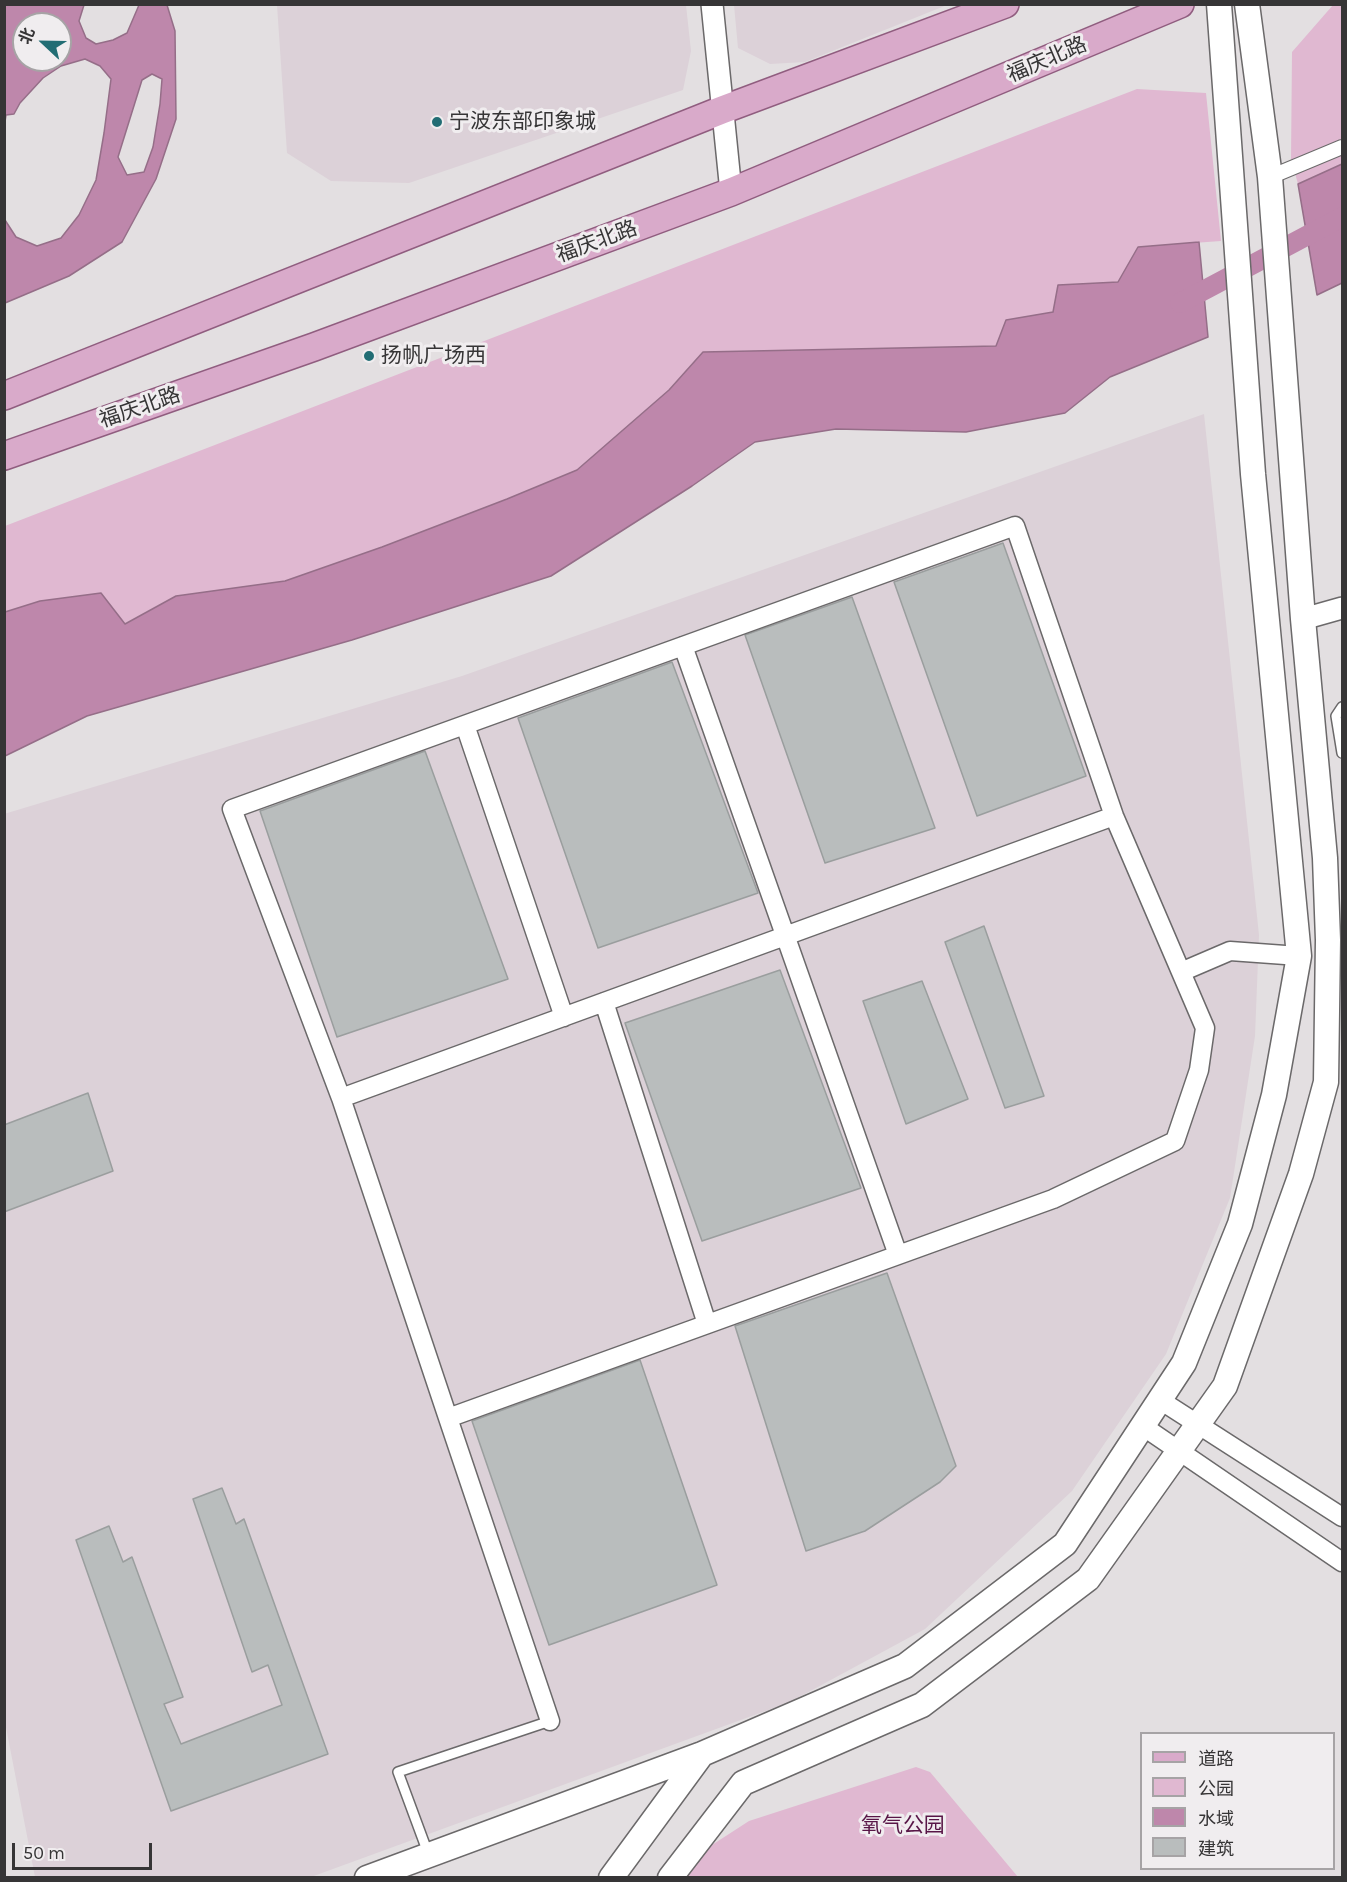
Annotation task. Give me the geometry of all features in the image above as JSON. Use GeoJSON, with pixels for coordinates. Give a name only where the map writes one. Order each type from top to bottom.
{"type":"FeatureCollection","features":[{"type":"Feature","properties":{"kind":"main road"},"geometry":{"type":"LineString","coordinates":[[4,396],[722,110],[1005,4]]}},
{"type":"Feature","properties":{"kind":"main road","name":"福庆北路"},"geometry":{"type":"LineString","coordinates":[[4,456],[314,347],[731,192],[1180,4]]}},
{"type":"Feature","properties":{"kind":"main road"},"geometry":{"type":"LineString","coordinates":[[368,1877],[702,1754],[905,1666],[1065,1544],[1184,1363],[1240,1224],[1274,1095],[1299,956],[1253,474],[1219,4]]}},
{"type":"Feature","properties":{"kind":"main road"},"geometry":{"type":"LineString","coordinates":[[670,1878],[743,1783],[922,1705],[1088,1579],[1225,1386],[1301,1174],[1326,1082],[1328,940],[1334,862],[1321,810],[1303,619],[1270,177],[1247,4]]}},
{"type":"Feature","properties":{"kind":"main road"},"geometry":{"type":"LineString","coordinates":[[1321,810],[1342,821]]}},
{"type":"Feature","properties":{"kind":"main road"},"geometry":{"type":"LineString","coordinates":[[611,1878],[702,1754]]}},
{"type":"Feature","properties":{"kind":"street"},"geometry":{"type":"LineString","coordinates":[[712,4],[731,192]]}},
{"type":"Feature","properties":{"kind":"street"},"geometry":{"type":"LineString","coordinates":[[1270,177],[1342,147]]}},
{"type":"Feature","properties":{"kind":"street"},"geometry":{"type":"LineString","coordinates":[[448,1418],[1053,1199],[1175,1141],[1199,1070],[1205,1028],[1114,816],[1015,526],[232,809],[341,1098],[448,1418],[550,1721]]}},
{"type":"Feature","properties":{"kind":"street"},"geometry":{"type":"LineString","coordinates":[[1303,619],[1342,608]]}},
{"type":"Feature","properties":{"kind":"street"},"geometry":{"type":"LineString","coordinates":[[683,646],[898,1255]]}},
{"type":"Feature","properties":{"kind":"street"},"geometry":{"type":"LineString","coordinates":[[465,725],[564,1017]]}},
{"type":"Feature","properties":{"kind":"street"},"geometry":{"type":"LineString","coordinates":[[341,1098],[1114,816]]}},
{"type":"Feature","properties":{"kind":"street"},"geometry":{"type":"LineString","coordinates":[[1181,972],[1230,951],[1299,956]]}},
{"type":"Feature","properties":{"kind":"street"},"geometry":{"type":"LineString","coordinates":[[604,1002],[707,1324]]}},
{"type":"Feature","properties":{"kind":"street"},"geometry":{"type":"LineString","coordinates":[[1160,1400],[1342,1517]]}},
{"type":"Feature","properties":{"kind":"street"},"geometry":{"type":"LineString","coordinates":[[1144,1427],[1342,1562]]}},
{"type":"Feature","properties":{"kind":"lane"},"geometry":{"type":"LineString","coordinates":[[1342,707],[1336,716],[1342,753]]}},
{"type":"Feature","properties":{"kind":"lane"},"geometry":{"type":"LineString","coordinates":[[429,1855],[398,1772],[550,1721]]}},
{"type":"Feature","properties":{"kind":"shaded area"},"geometry":{"type":"Polygon","coordinates":[[[734,4],[947,5],[805,62],[770,64],[738,48],[734,4]]]}},
{"type":"Feature","properties":{"kind":"shaded area","name":"宁波东部印象城"},"geometry":{"type":"Polygon","coordinates":[[[277,5],[686,5],[691,51],[683,90],[409,183],[331,181],[287,153],[277,5]]]}},
{"type":"Feature","properties":{"kind":"shaded area"},"geometry":{"type":"Polygon","coordinates":[[[1204,414],[1259,935],[1255,1036],[1230,1198],[1166,1354],[1072,1491],[925,1629],[790,1702],[311,1877],[35,1877],[4,1717],[4,814],[462,676],[1204,414]]]}},
{"type":"Feature","properties":{"kind":"green space"},"geometry":{"type":"Polygon","coordinates":[[[1333,5],[1342,5],[1342,164],[1298,184],[1291,159],[1292,52],[1333,5]]]}},
{"type":"Feature","properties":{"kind":"green space"},"geometry":{"type":"Polygon","coordinates":[[[1137,89],[1206,93],[1221,241],[1138,247],[1119,282],[1058,285],[1053,312],[1006,320],[996,346],[703,352],[669,390],[577,470],[382,547],[285,581],[176,596],[124,624],[40,601],[5,612],[5,526],[1137,89]]]}},
{"type":"Feature","properties":{"kind":"green space","name":"氧气公园"},"geometry":{"type":"Polygon","coordinates":[[[916,1767],[930,1772],[1018,1877],[661,1878],[749,1821],[916,1767]]]}},
{"type":"Feature","properties":{"kind":"water"},"geometry":{"type":"Polygon","coordinates":[[[5,4],[84,5],[79,21],[86,38],[96,44],[113,40],[127,33],[139,5],[167,5],[175,31],[176,119],[156,179],[122,242],[69,276],[5,303],[5,220],[16,237],[37,246],[61,238],[79,215],[96,180],[111,79],[100,66],[85,59],[72,63],[72,12],[12,12],[12,72],[52,72],[43,78],[20,103],[14,114],[6,115],[5,122],[5,4]],[[152,74],[142,80],[118,157],[127,175],[144,172],[153,147],[162,79],[152,74]]]}},
{"type":"Feature","properties":{"kind":"water"},"geometry":{"type":"Polygon","coordinates":[[[1342,164],[1342,283],[1317,295],[1298,184],[1342,164]]]}},
{"type":"Feature","properties":{"kind":"water"},"geometry":{"type":"Polygon","coordinates":[[[1199,242],[1208,337],[1110,377],[1065,413],[966,432],[836,429],[755,442],[692,486],[551,576],[352,640],[87,716],[5,756],[5,612],[40,601],[101,593],[125,624],[176,596],[285,581],[382,547],[577,470],[669,390],[703,352],[996,346],[1006,320],[1053,312],[1058,285],[1118,282],[1138,247],[1199,242]]]}},
{"type":"Feature","properties":{"kind":"building"},"geometry":{"type":"Polygon","coordinates":[[[1003,543],[1086,776],[977,816],[894,582],[1003,543]]]}},
{"type":"Feature","properties":{"kind":"building"},"geometry":{"type":"Polygon","coordinates":[[[852,597],[935,828],[825,863],[745,635],[852,597]]]}},
{"type":"Feature","properties":{"kind":"building"},"geometry":{"type":"Polygon","coordinates":[[[672,662],[758,893],[598,948],[518,718],[672,662]]]}},
{"type":"Feature","properties":{"kind":"building"},"geometry":{"type":"Polygon","coordinates":[[[425,751],[508,979],[337,1037],[260,811],[425,751]]]}},
{"type":"Feature","properties":{"kind":"building"},"geometry":{"type":"Polygon","coordinates":[[[984,926],[1044,1096],[1005,1108],[945,942],[984,926]]]}},
{"type":"Feature","properties":{"kind":"building"},"geometry":{"type":"Polygon","coordinates":[[[780,970],[861,1188],[702,1241],[625,1023],[780,970]]]}},
{"type":"Feature","properties":{"kind":"building"},"geometry":{"type":"Polygon","coordinates":[[[922,981],[968,1099],[906,1124],[863,1001],[922,981]]]}},
{"type":"Feature","properties":{"kind":"building"},"geometry":{"type":"Polygon","coordinates":[[[88,1093],[113,1171],[4,1212],[4,1125],[88,1093]]]}},
{"type":"Feature","properties":{"kind":"building"},"geometry":{"type":"Polygon","coordinates":[[[887,1273],[956,1466],[940,1482],[865,1531],[806,1551],[735,1326],[887,1273]]]}},
{"type":"Feature","properties":{"kind":"building"},"geometry":{"type":"Polygon","coordinates":[[[640,1360],[717,1585],[549,1645],[472,1421],[640,1360]]]}},
{"type":"Feature","properties":{"kind":"building"},"geometry":{"type":"Polygon","coordinates":[[[222,1488],[236,1524],[244,1519],[328,1754],[171,1811],[76,1540],[109,1526],[123,1562],[132,1557],[183,1697],[164,1704],[181,1744],[282,1705],[268,1665],[252,1672],[193,1499],[222,1488]]]}},
{"type":"Feature","properties":{"kind":"waterway"},"geometry":{"type":"LineString","coordinates":[[1180,303],[1342,217]]}},
{"type":"Feature","properties":{"kind":"place","name":"宁波东部印象城"},"geometry":{"type":"Point","coordinates":[437,122]}},
{"type":"Feature","properties":{"kind":"place","name":"扬帆广场西"},"geometry":{"type":"Point","coordinates":[369,356]}}]}
